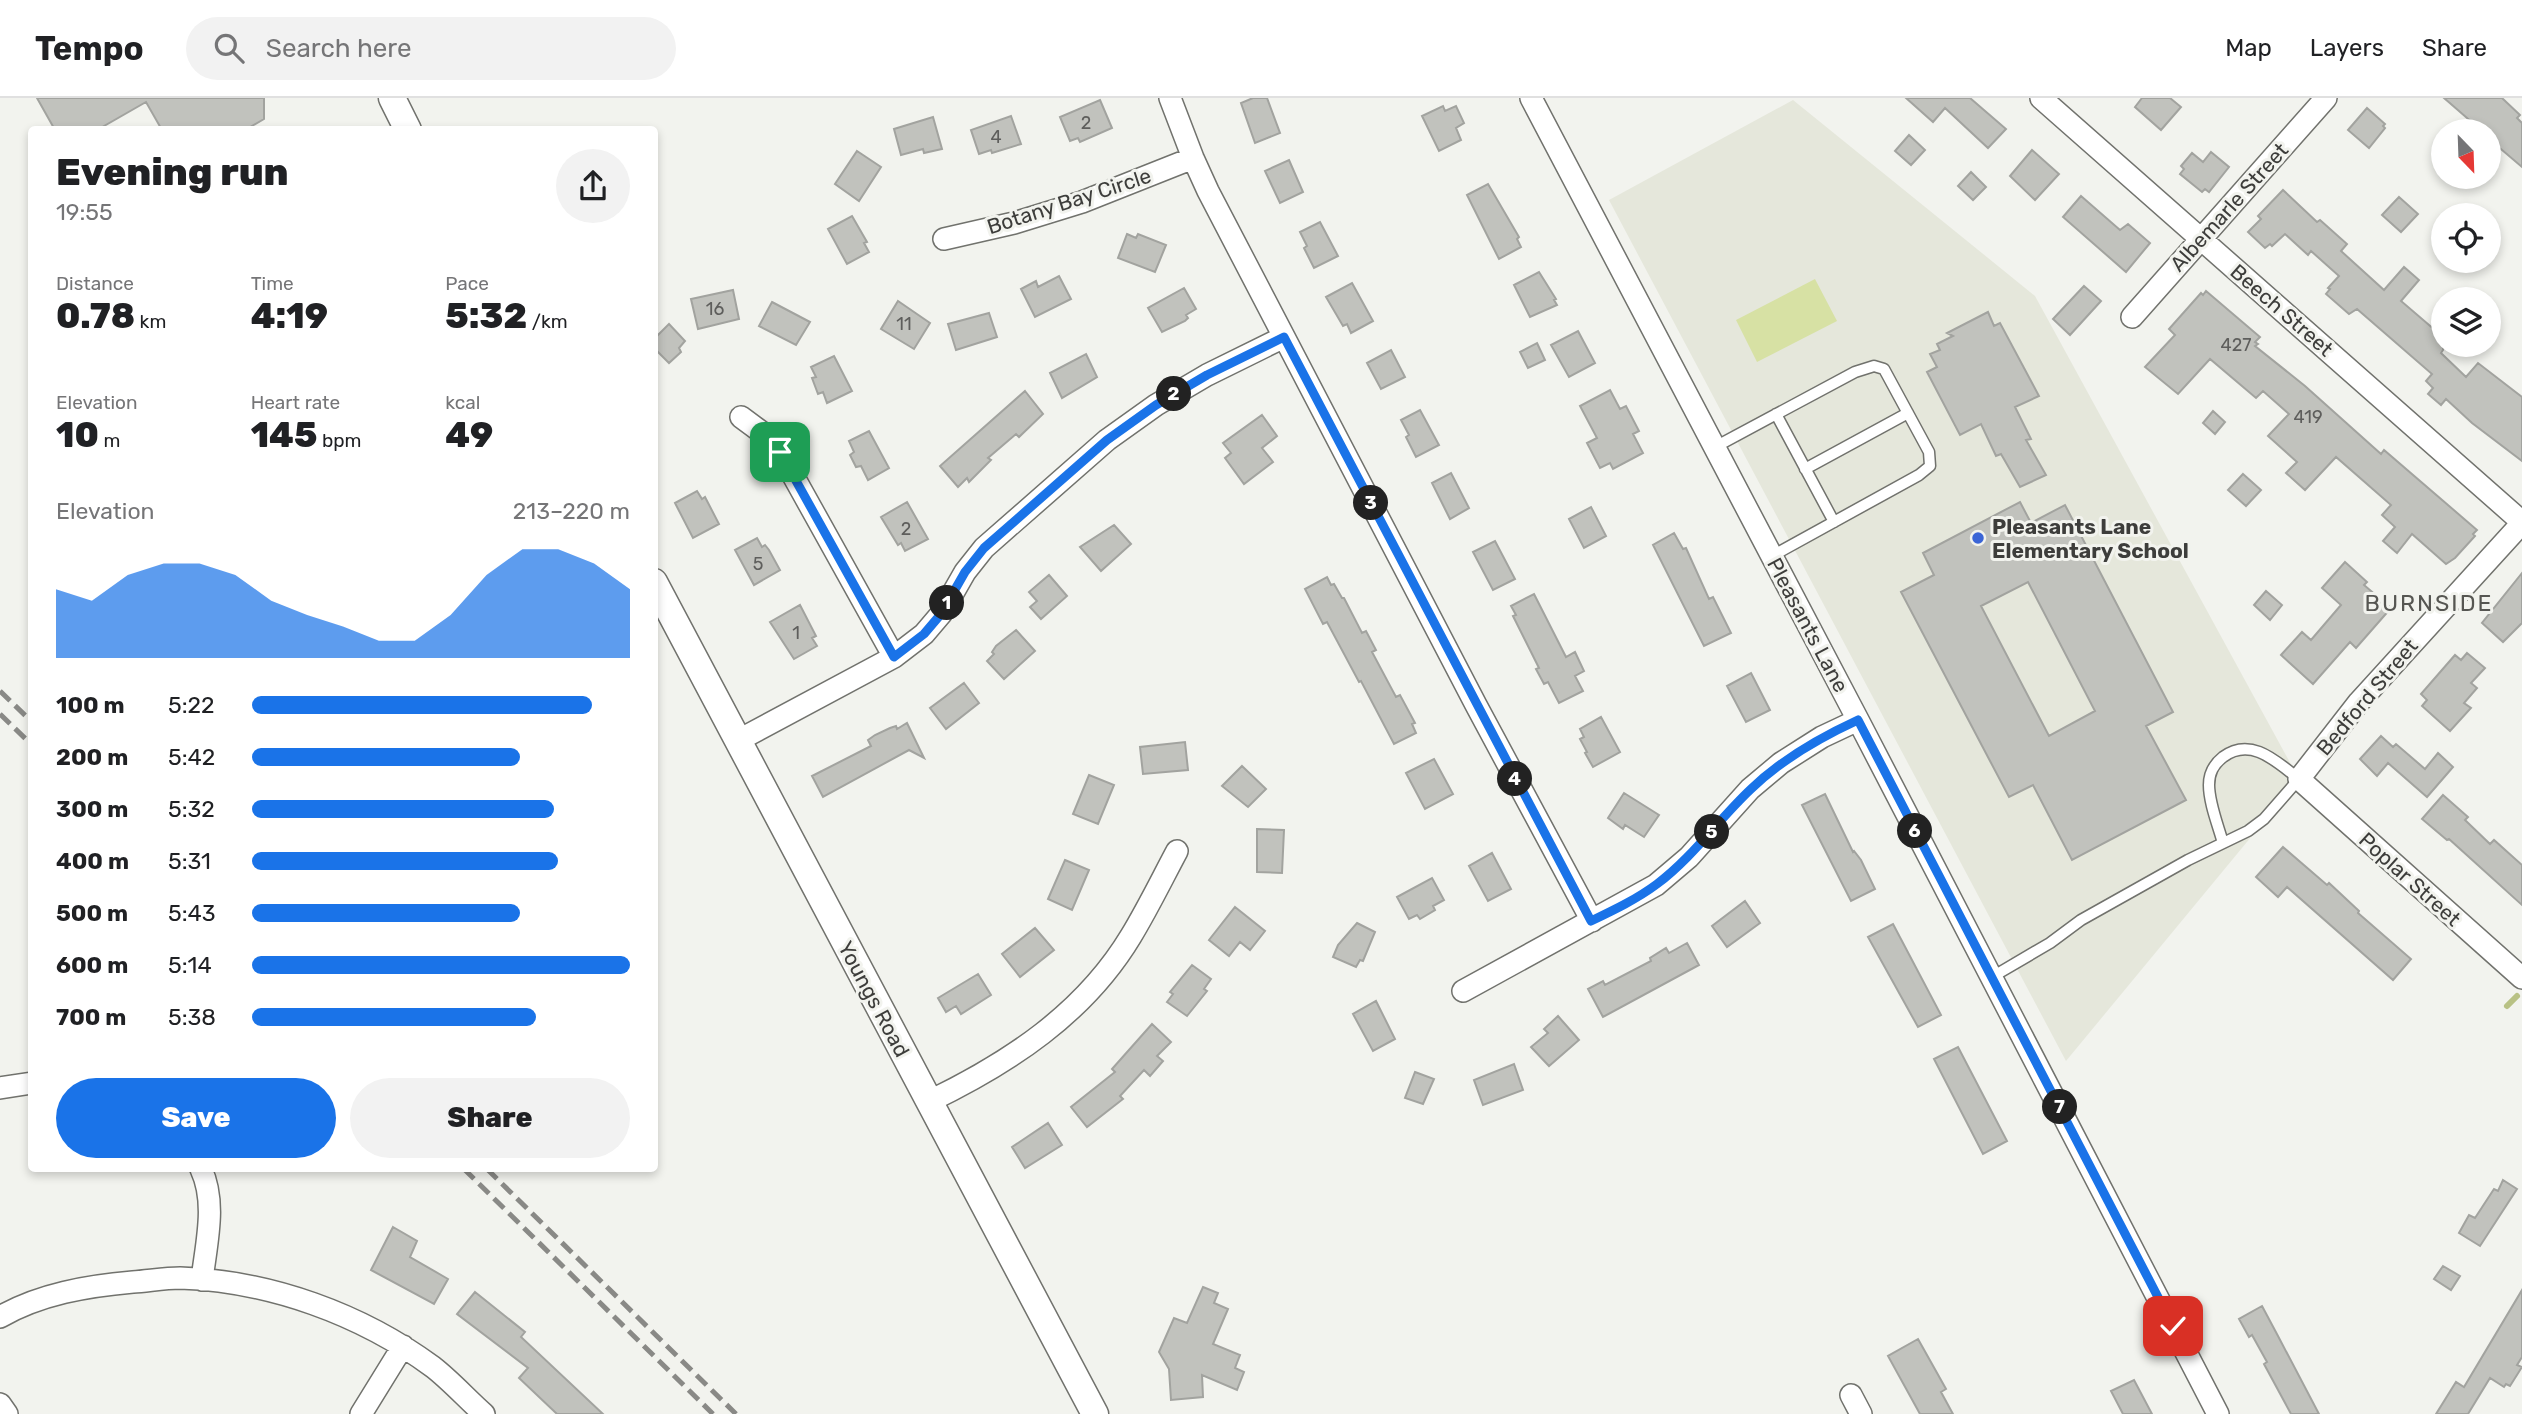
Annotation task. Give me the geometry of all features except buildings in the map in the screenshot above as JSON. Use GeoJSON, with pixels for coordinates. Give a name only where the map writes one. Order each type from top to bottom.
{"type":"FeatureCollection","features":[{"type":"Feature","properties":{"kind":"street"},"geometry":{"type":"LineString","coordinates":[[392,98],[406,126]]}},
{"type":"Feature","properties":{"kind":"street"},"geometry":{"type":"LineString","coordinates":[[1170,98],[1193,158],[1284,337],[1591,921]]}},
{"type":"Feature","properties":{"kind":"street","name":"Pleasants Lane"},"geometry":{"type":"LineString","coordinates":[[1531,98],[2218,1414]]}},
{"type":"Feature","properties":{"kind":"street","name":"Beech Street"},"geometry":{"type":"LineString","coordinates":[[2041,98],[2522,523]]}},
{"type":"Feature","properties":{"kind":"street","name":"Albemarle Street"},"geometry":{"type":"LineString","coordinates":[[2132,317],[2326,98]]}},
{"type":"Feature","properties":{"kind":"street","name":"Botany Bay Circle"},"geometry":{"type":"LineString","coordinates":[[944,239],[1014,223],[1071,205],[1193,158]]}},
{"type":"Feature","properties":{"kind":"street"},"geometry":{"type":"LineString","coordinates":[[737,741],[894,657],[924,634],[941,614],[965,572],[984,548],[1107,440],[1156,405],[1207,375],[1284,337]]}},
{"type":"Feature","properties":{"kind":"street"},"geometry":{"type":"LineString","coordinates":[[741,417],[764,434],[780,452],[894,657]]}},
{"type":"Feature","properties":{"kind":"street","name":"Bedford Street"},"geometry":{"type":"LineString","coordinates":[[2299,779],[2359,702],[2522,523]]}},
{"type":"Feature","properties":{"kind":"street","name":"Youngs Road"},"geometry":{"type":"LineString","coordinates":[[658,590],[1095,1414]]}},
{"type":"Feature","properties":{"kind":"street"},"geometry":{"type":"LineString","coordinates":[[1463,990],[1625,904],[1664,878],[1689,858],[1751,789],[1781,763],[1822,737],[1858,720]]}},
{"type":"Feature","properties":{"kind":"street","name":"Poplar Street"},"geometry":{"type":"LineString","coordinates":[[2299,779],[2522,978]]}},
{"type":"Feature","properties":{"kind":"street"},"geometry":{"type":"LineString","coordinates":[[928,1102],[972,1081],[1021,1051],[1078,1003],[1131,937],[1177,851]]}},
{"type":"Feature","properties":{"kind":"street"},"geometry":{"type":"LineString","coordinates":[[0,1088],[28,1084]]}},
{"type":"Feature","properties":{"kind":"street"},"geometry":{"type":"LineString","coordinates":[[202,1172],[210,1215],[202,1280]]}},
{"type":"Feature","properties":{"kind":"street"},"geometry":{"type":"LineString","coordinates":[[0,1317],[16,1308],[55,1294],[106,1284],[178,1278],[273,1292],[319,1306],[363,1324],[402,1346],[434,1369],[484,1414]]}},
{"type":"Feature","properties":{"kind":"street"},"geometry":{"type":"LineString","coordinates":[[361,1414],[402,1346]]}},
{"type":"Feature","properties":{"kind":"street"},"geometry":{"type":"LineString","coordinates":[[0,1404],[6,1414]]}},
{"type":"Feature","properties":{"kind":"lane"},"geometry":{"type":"LineString","coordinates":[[1715,447],[1855,372],[1874,366],[1884,369],[1929,452],[1930,466],[1919,475],[1772,556]]}},
{"type":"Feature","properties":{"kind":"lane"},"geometry":{"type":"LineString","coordinates":[[1805,469],[1908,413]]}},
{"type":"Feature","properties":{"kind":"lane"},"geometry":{"type":"LineString","coordinates":[[1776,414],[1834,522]]}},
{"type":"Feature","properties":{"kind":"lane"},"geometry":{"type":"LineString","coordinates":[[1992,977],[2050,943],[2081,920],[2188,860],[2248,831],[2264,820],[2299,779],[2255,749],[2235,750],[2221,758],[2210,771],[2208,788],[2223,843]]}},
{"type":"Feature","properties":{"kind":"shaded area","name":"Pleasants Lane Elementary School"},"geometry":{"type":"Polygon","coordinates":[[[1793,100],[2035,296],[2299,779],[2066,1061],[1609,200],[1793,100]]]}},
{"type":"Feature","properties":{"kind":"green space"},"geometry":{"type":"Polygon","coordinates":[[[1815,279],[1837,321],[1757,362],[1736,320],[1815,279]]]}},
{"type":"Feature","properties":{"kind":"waterway"},"geometry":{"type":"LineString","coordinates":[[2507,1006],[2517,996]]}},
{"type":"Feature","properties":{"kind":"railway"},"geometry":{"type":"LineString","coordinates":[[0,691],[28,718]]}},
{"type":"Feature","properties":{"kind":"railway"},"geometry":{"type":"LineString","coordinates":[[0,714],[28,741]]}},
{"type":"Feature","properties":{"kind":"railway"},"geometry":{"type":"LineString","coordinates":[[467,1172],[713,1414]]}},
{"type":"Feature","properties":{"kind":"railway"},"geometry":{"type":"LineString","coordinates":[[490,1172],[736,1414]]}},
{"type":"Feature","properties":{"kind":"place","name":"Pleasants Lane Elementary School"},"geometry":{"type":"Point","coordinates":[1978,538]}},
{"type":"Feature","properties":{"kind":"district","name":"BURNSIDE"},"geometry":{"type":"Point","coordinates":[2429,603]}},
{"type":"Feature","properties":{"kind":"route"},"geometry":{"type":"LineString","coordinates":[[780,452],[894,657],[924,634],[941,614],[965,572],[984,548],[1107,440],[1156,405],[1207,375],[1284,337],[1591,921],[1656,885],[1689,858],[1751,789],[1781,763],[1822,737],[1858,720],[2173,1326]]}}]}
